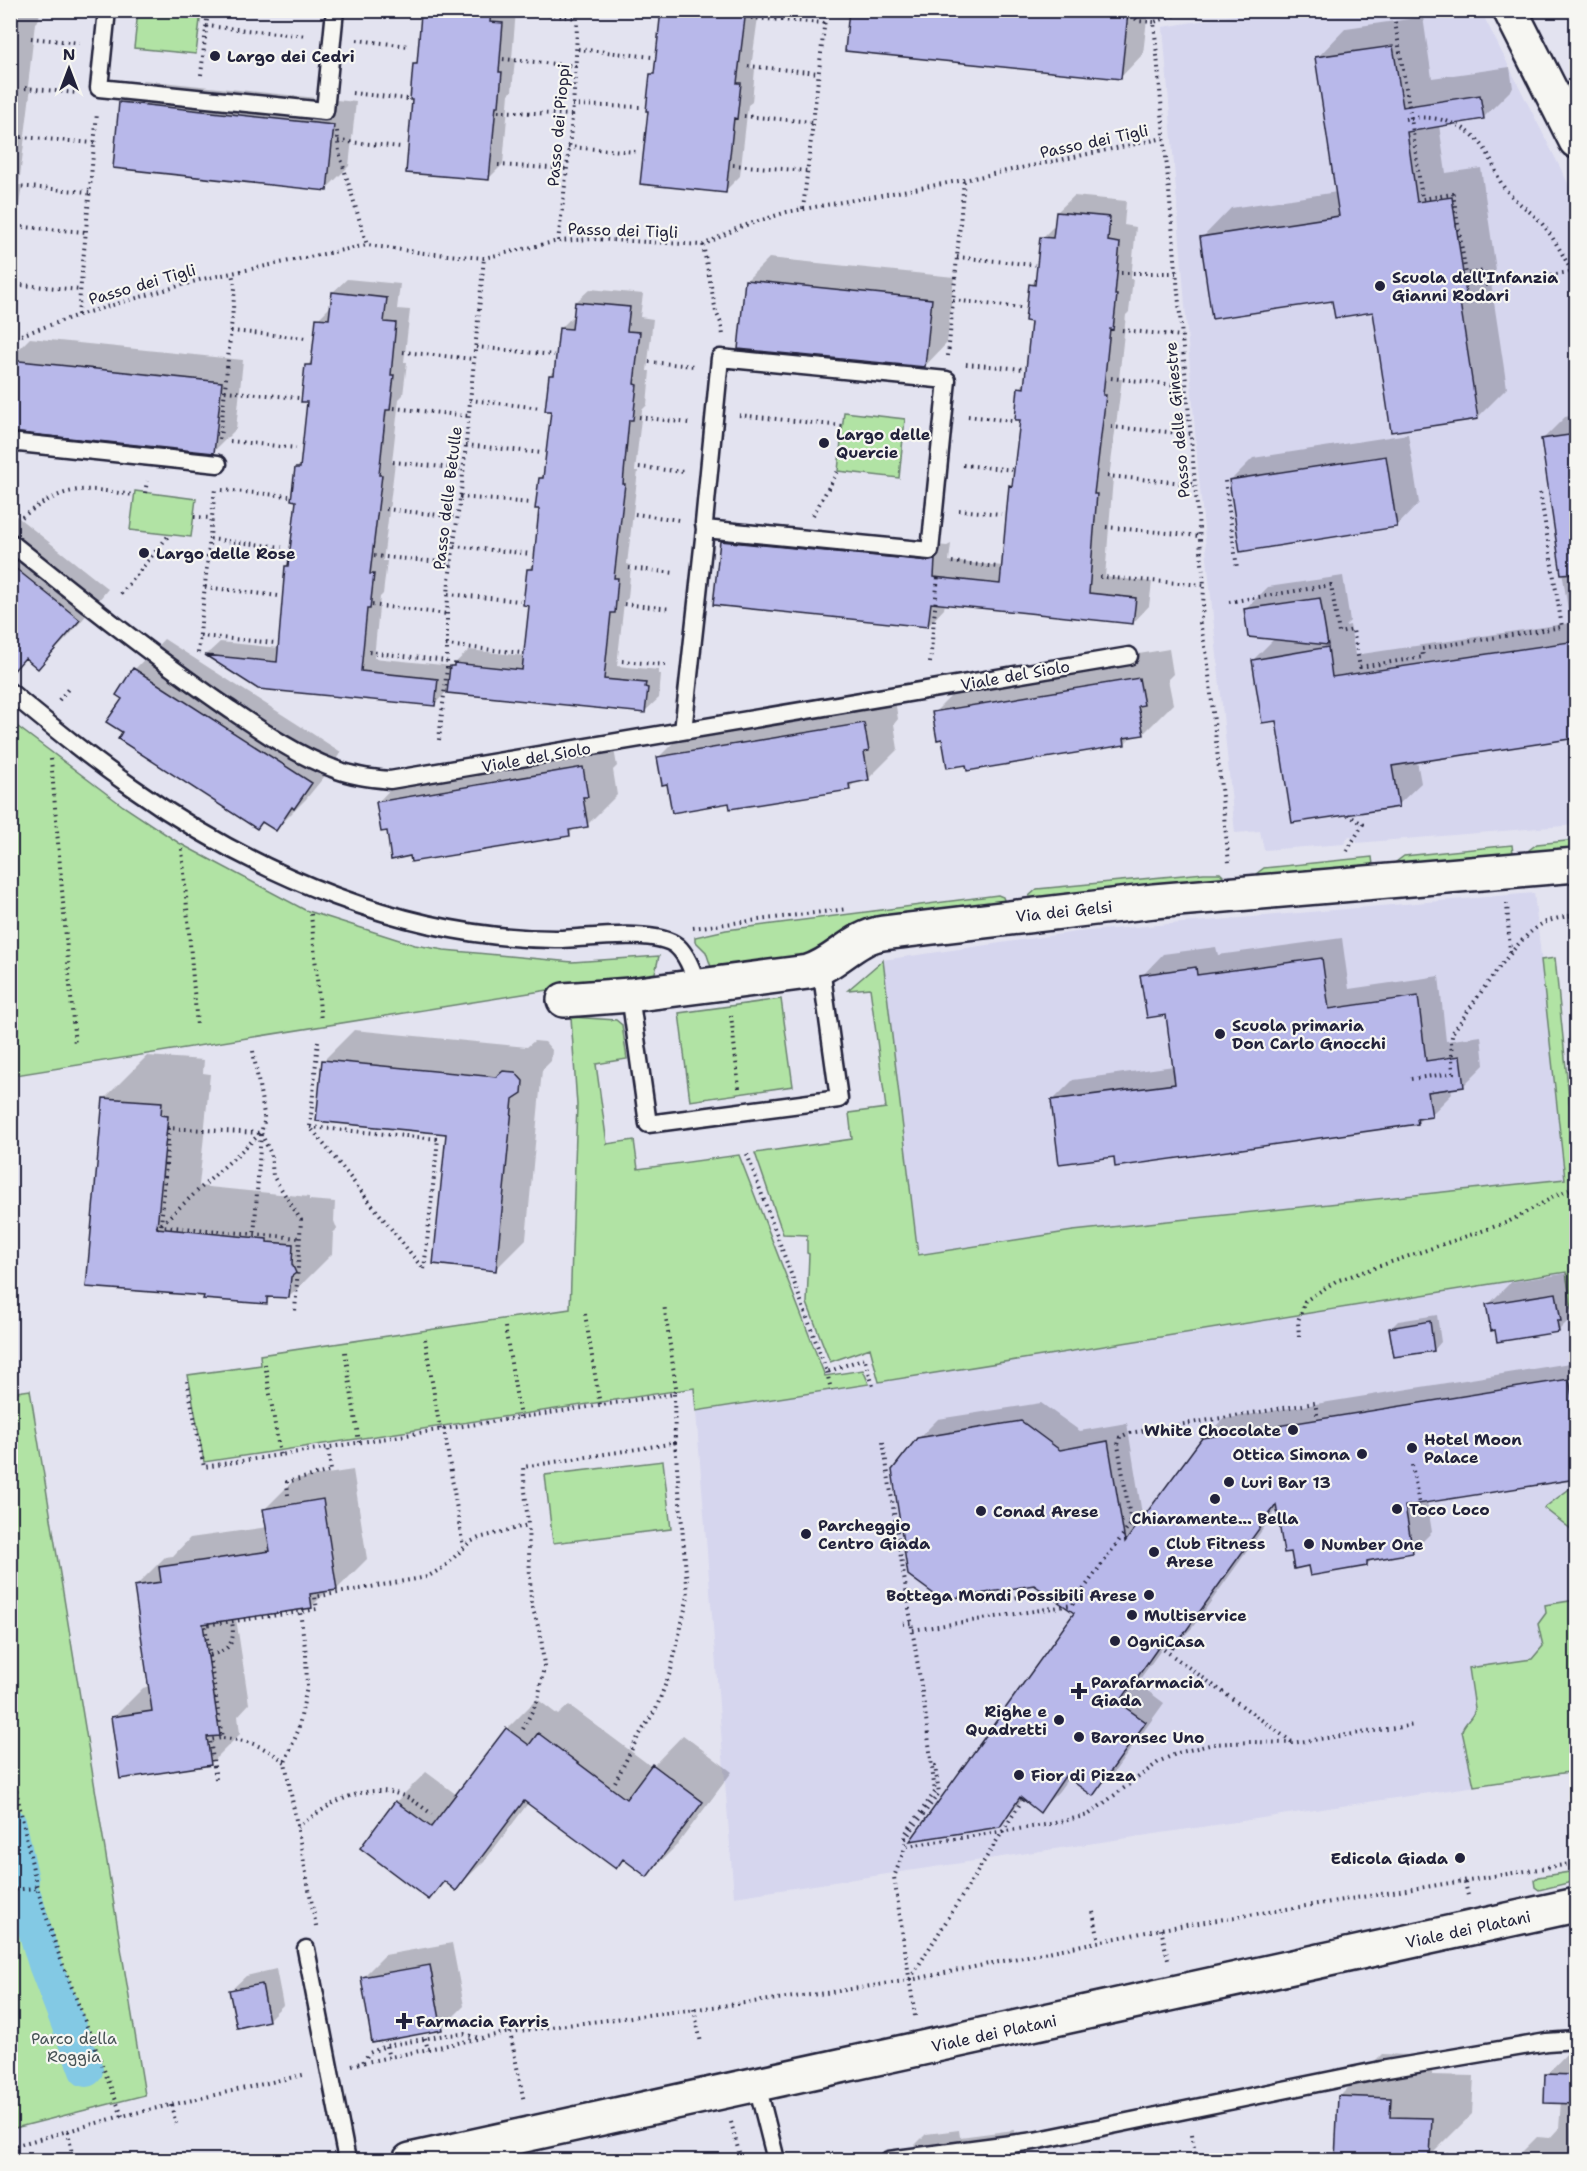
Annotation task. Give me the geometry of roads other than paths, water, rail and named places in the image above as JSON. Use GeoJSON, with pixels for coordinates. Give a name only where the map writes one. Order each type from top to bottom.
{"type":"FeatureCollection","features":[{"type":"Feature","properties":{"kind":"street"},"geometry":{"type":"LineString","coordinates":[[1510,10],[1576,141]]}},
{"type":"Feature","properties":{"kind":"street","name":"Via dei Gelsi"},"geometry":{"type":"LineString","coordinates":[[564,1000],[630,995],[808,972],[821,968],[863,938],[883,933],[1154,901],[1576,865]]}},
{"type":"Feature","properties":{"kind":"street","name":"Viale dei Platani"},"geometry":{"type":"LineString","coordinates":[[410,2160],[1576,1905]]}},
{"type":"Feature","properties":{"kind":"lane"},"geometry":{"type":"LineString","coordinates":[[106,10],[99,92],[198,98],[325,111],[335,10]]}},
{"type":"Feature","properties":{"kind":"lane"},"geometry":{"type":"LineString","coordinates":[[682,731],[705,526],[719,363],[947,380],[934,507],[933,556],[705,526]]}},
{"type":"Feature","properties":{"kind":"lane"},"geometry":{"type":"LineString","coordinates":[[10,445],[19,444],[218,464]]}},
{"type":"Feature","properties":{"kind":"lane","name":"Viale del Siolo"},"geometry":{"type":"LineString","coordinates":[[10,542],[177,673],[249,722],[310,759],[356,776],[390,780],[1129,656]]}},
{"type":"Feature","properties":{"kind":"lane"},"geometry":{"type":"LineString","coordinates":[[10,692],[132,788],[194,827],[320,891],[405,919],[505,936],[559,939],[654,936],[678,947],[685,956],[698,986]]}},
{"type":"Feature","properties":{"kind":"lane"},"geometry":{"type":"LineString","coordinates":[[630,995],[648,1125],[838,1099],[821,968]]}},
{"type":"Feature","properties":{"kind":"lane"},"geometry":{"type":"LineString","coordinates":[[312,1943],[347,2160]]}},
{"type":"Feature","properties":{"kind":"lane"},"geometry":{"type":"LineString","coordinates":[[889,2160],[1034,2141],[1381,2070],[1547,2042],[1576,2040]]}},
{"type":"Feature","properties":{"kind":"lane"},"geometry":{"type":"LineString","coordinates":[[758,2085],[776,2160]]}},
{"type":"Feature","properties":{"kind":"waterway"},"geometry":{"type":"LineString","coordinates":[[10,1825],[22,1880]]}},
{"type":"Feature","properties":{"kind":"waterway"},"geometry":{"type":"LineString","coordinates":[[25,1897],[45,1964],[86,2070]]}},
{"type":"Feature","properties":{"kind":"place","name":"Largo dei Cedri"},"geometry":{"type":"Point","coordinates":[215,56]}},
{"type":"Feature","properties":{"kind":"place","name":"Scuola dell'Infanzia Gianni Rodari"},"geometry":{"type":"Point","coordinates":[1380,286]}},
{"type":"Feature","properties":{"kind":"place","name":"Largo delle Quercie"},"geometry":{"type":"Point","coordinates":[824,443]}},
{"type":"Feature","properties":{"kind":"place","name":"Largo delle Rose"},"geometry":{"type":"Point","coordinates":[144,553]}},
{"type":"Feature","properties":{"kind":"place","name":"Scuola primaria Don Carlo Gnocchi"},"geometry":{"type":"Point","coordinates":[1220,1034]}},
{"type":"Feature","properties":{"kind":"place","name":"White Chocolate"},"geometry":{"type":"Point","coordinates":[1293,1430]}},
{"type":"Feature","properties":{"kind":"place","name":"Hotel Moon Palace"},"geometry":{"type":"Point","coordinates":[1412,1448]}},
{"type":"Feature","properties":{"kind":"place","name":"Ottica Simona"},"geometry":{"type":"Point","coordinates":[1362,1454]}},
{"type":"Feature","properties":{"kind":"place","name":"Luri Bar 13"},"geometry":{"type":"Point","coordinates":[1229,1482]}},
{"type":"Feature","properties":{"kind":"place","name":"Chiaramente... Bella"},"geometry":{"type":"Point","coordinates":[1215,1499]}},
{"type":"Feature","properties":{"kind":"place","name":"Toco Loco"},"geometry":{"type":"Point","coordinates":[1397,1509]}},
{"type":"Feature","properties":{"kind":"place","name":"Conad Arese"},"geometry":{"type":"Point","coordinates":[981,1511]}},
{"type":"Feature","properties":{"kind":"place","name":"Parcheggio Centro Giada"},"geometry":{"type":"Point","coordinates":[806,1534]}},
{"type":"Feature","properties":{"kind":"place","name":"Number One"},"geometry":{"type":"Point","coordinates":[1309,1544]}},
{"type":"Feature","properties":{"kind":"place","name":"Club Fitness Arese"},"geometry":{"type":"Point","coordinates":[1154,1552]}},
{"type":"Feature","properties":{"kind":"place","name":"Bottega Mondi Possibili Arese"},"geometry":{"type":"Point","coordinates":[1149,1595]}},
{"type":"Feature","properties":{"kind":"place","name":"Multiservice"},"geometry":{"type":"Point","coordinates":[1132,1615]}},
{"type":"Feature","properties":{"kind":"place","name":"OgniCasa"},"geometry":{"type":"Point","coordinates":[1115,1641]}},
{"type":"Feature","properties":{"kind":"place","name":"Parafarmacia Giada"},"geometry":{"type":"Point","coordinates":[1079,1691]}},
{"type":"Feature","properties":{"kind":"place","name":"Righe e Quadretti"},"geometry":{"type":"Point","coordinates":[1059,1720]}},
{"type":"Feature","properties":{"kind":"place","name":"Baronsec Uno"},"geometry":{"type":"Point","coordinates":[1079,1737]}},
{"type":"Feature","properties":{"kind":"place","name":"Fior di Pizza"},"geometry":{"type":"Point","coordinates":[1019,1775]}},
{"type":"Feature","properties":{"kind":"place","name":"Edicola Giada"},"geometry":{"type":"Point","coordinates":[1460,1858]}},
{"type":"Feature","properties":{"kind":"place","name":"Farmacia Farris"},"geometry":{"type":"Point","coordinates":[404,2021]}},
{"type":"Feature","properties":{"kind":"park label","name":"Parco della Roggia"},"geometry":{"type":"Point","coordinates":[74,2047]}}]}
